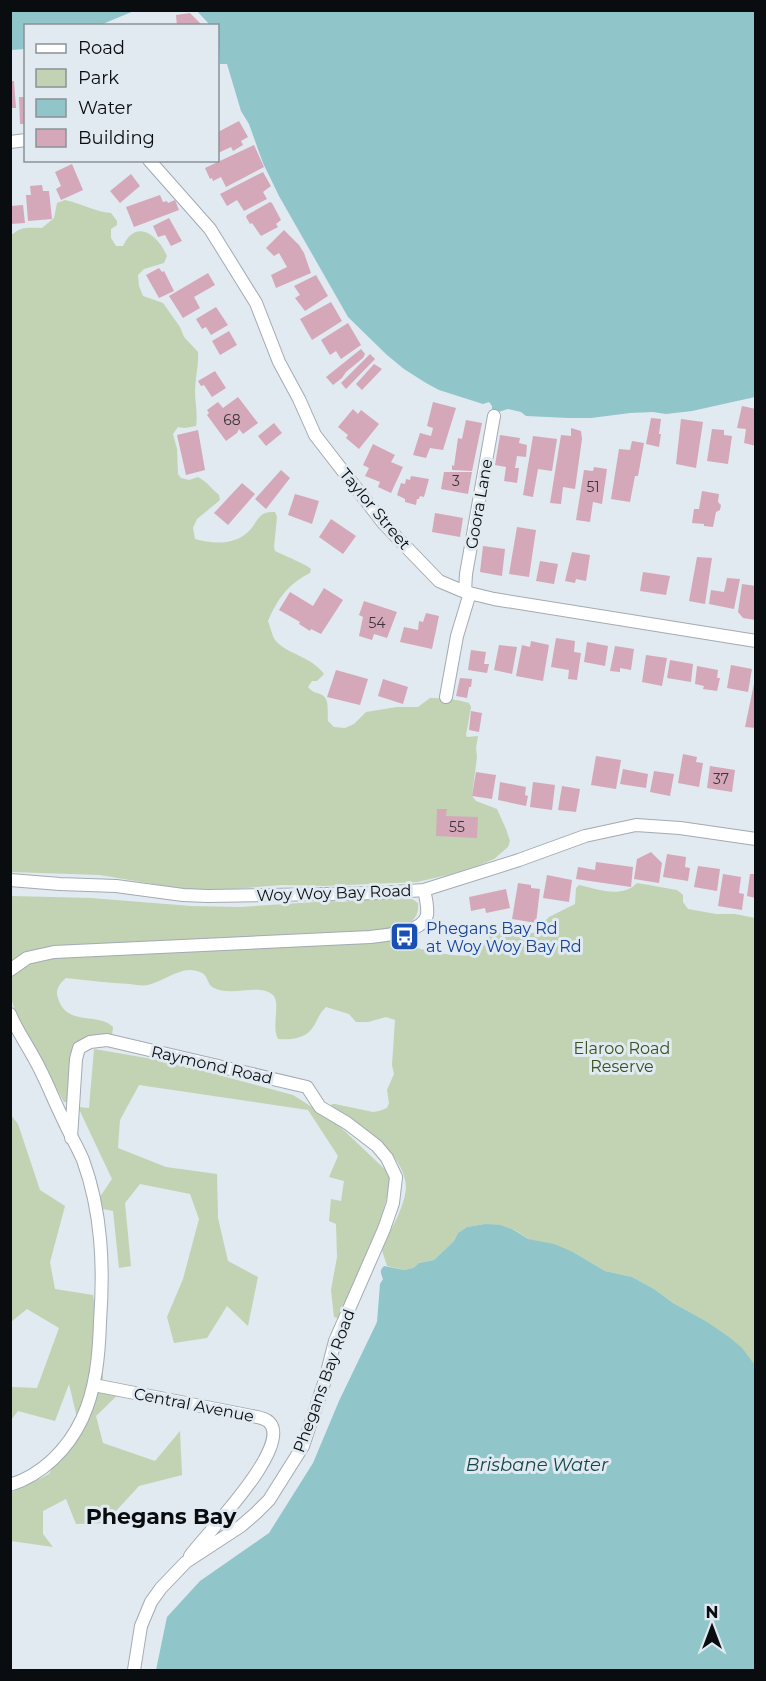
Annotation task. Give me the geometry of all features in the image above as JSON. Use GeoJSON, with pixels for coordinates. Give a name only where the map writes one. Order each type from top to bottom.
{"type":"FeatureCollection","features":[{"type":"Feature","properties":{"kind":"street","name":"Taylor Street"},"geometry":{"type":"LineString","coordinates":[[151,162],[210,229],[256,303],[279,362],[315,435],[386,526],[439,581],[467,593],[535,606],[756,641]]}},
{"type":"Feature","properties":{"kind":"street","name":"Goora Lane"},"geometry":{"type":"LineString","coordinates":[[446,698],[467,593],[466,574],[494,416]]}},
{"type":"Feature","properties":{"kind":"street","name":"Woy Woy Bay Road"},"geometry":{"type":"LineString","coordinates":[[10,880],[116,886],[208,896],[380,893],[424,890],[585,836],[636,825],[680,828],[756,839]]}},
{"type":"Feature","properties":{"kind":"street"},"geometry":{"type":"LineString","coordinates":[[10,970],[27,958],[54,952],[370,937],[402,933],[424,921],[427,904],[424,890]]}},
{"type":"Feature","properties":{"kind":"street"},"geometry":{"type":"LineString","coordinates":[[10,1014],[35,1060],[82,1159],[93,1194],[102,1254],[103,1286],[94,1385],[81,1420],[56,1455],[40,1471],[22,1482],[10,1485]]}},
{"type":"Feature","properties":{"kind":"street","name":"Raymond Road"},"geometry":{"type":"LineString","coordinates":[[71,1138],[76,1059],[80,1048],[90,1042],[107,1040],[307,1087],[320,1107],[347,1123],[376,1146],[387,1158],[396,1177]]}},
{"type":"Feature","properties":{"kind":"street","name":"Phegans Bay Road"},"geometry":{"type":"LineString","coordinates":[[134,1671],[141,1626],[151,1602],[161,1588],[186,1562],[241,1526],[269,1500],[303,1446],[325,1380],[335,1341],[393,1203],[396,1177]]}},
{"type":"Feature","properties":{"kind":"street","name":"Central Avenue"},"geometry":{"type":"LineString","coordinates":[[94,1385],[262,1418],[270,1423],[273,1438],[268,1455],[259,1470],[231,1508],[197,1545],[186,1562]]}},
{"type":"Feature","properties":{"kind":"green space"},"geometry":{"type":"Polygon","coordinates":[[[65,200],[111,213],[117,221],[117,225],[111,229],[111,238],[116,246],[123,246],[128,237],[141,231],[153,236],[167,256],[164,263],[144,269],[138,275],[139,286],[143,296],[163,303],[180,327],[184,337],[198,352],[195,391],[196,426],[178,427],[173,434],[177,449],[178,474],[181,478],[189,480],[198,477],[219,495],[220,500],[197,519],[193,528],[195,539],[216,543],[238,539],[250,530],[259,517],[265,513],[275,512],[277,517],[275,551],[311,569],[310,573],[284,592],[268,621],[275,640],[280,645],[312,663],[324,674],[317,681],[312,681],[308,687],[325,697],[328,721],[334,727],[345,728],[354,724],[366,712],[397,707],[418,707],[430,698],[469,703],[471,707],[466,735],[467,737],[478,736],[472,796],[476,801],[497,809],[510,841],[508,847],[494,859],[452,874],[417,882],[325,886],[282,885],[234,889],[196,890],[100,875],[11,872],[11,234],[23,229],[42,228],[54,218],[57,203],[65,200]]]}},
{"type":"Feature","properties":{"kind":"green space","name":"Elaroo Road Reserve"},"geometry":{"type":"Polygon","coordinates":[[[637,883],[677,890],[683,895],[683,902],[688,909],[755,918],[755,1365],[704,1320],[673,1303],[654,1289],[632,1277],[605,1271],[573,1252],[528,1239],[515,1230],[485,1224],[467,1227],[458,1233],[454,1241],[434,1260],[419,1263],[413,1268],[404,1270],[387,1266],[381,1247],[404,1201],[406,1186],[403,1174],[389,1150],[354,1121],[331,1107],[335,1104],[373,1112],[387,1108],[389,1103],[387,1090],[394,1074],[392,1065],[395,1020],[386,1017],[368,1022],[356,1022],[349,1014],[326,1007],[306,1034],[293,1039],[278,1039],[275,1028],[276,1003],[273,995],[260,990],[228,991],[214,988],[205,975],[198,971],[186,970],[148,985],[66,978],[57,990],[62,1007],[75,1016],[100,1020],[113,1027],[112,1036],[84,1039],[68,1102],[64,1102],[16,1014],[11,998],[10,982],[14,973],[28,962],[54,957],[390,938],[425,950],[472,955],[481,949],[488,932],[533,933],[549,917],[575,904],[576,888],[579,885],[617,892],[631,888],[637,883]]]}},
{"type":"Feature","properties":{"kind":"green space"},"geometry":{"type":"Polygon","coordinates":[[[11,896],[91,898],[191,906],[240,907],[330,901],[412,899],[418,903],[418,910],[416,916],[408,924],[383,931],[180,941],[11,964],[11,896]]]}},
{"type":"Feature","properties":{"kind":"green space"},"geometry":{"type":"Polygon","coordinates":[[[94,1049],[170,1062],[293,1095],[334,1121],[393,1177],[374,1241],[340,1319],[334,1317],[331,1290],[337,1257],[336,1224],[329,1221],[331,1199],[341,1201],[344,1181],[329,1177],[338,1156],[308,1110],[139,1085],[120,1120],[118,1148],[166,1167],[217,1174],[218,1218],[228,1261],[258,1277],[248,1326],[227,1306],[207,1338],[174,1343],[167,1317],[183,1279],[199,1219],[190,1194],[140,1184],[125,1203],[131,1266],[119,1268],[113,1211],[93,1207],[112,1179],[78,1107],[89,1108],[94,1049]]]}},
{"type":"Feature","properties":{"kind":"green space"},"geometry":{"type":"Polygon","coordinates":[[[11,1115],[18,1124],[40,1190],[65,1206],[50,1262],[55,1289],[93,1295],[103,1351],[103,1380],[126,1387],[96,1416],[103,1443],[155,1461],[180,1431],[182,1475],[139,1486],[105,1523],[76,1524],[66,1499],[43,1511],[43,1534],[53,1547],[11,1541],[11,1493],[49,1474],[78,1422],[69,1384],[55,1421],[18,1411],[11,1420],[12,1387],[37,1388],[59,1328],[27,1309],[11,1322],[11,1115]]]}},
{"type":"Feature","properties":{"kind":"water"},"geometry":{"type":"Polygon","coordinates":[[[11,10],[134,10],[102,24],[24,24],[24,49],[11,50],[11,10]]]}},
{"type":"Feature","properties":{"kind":"water"},"geometry":{"type":"Polygon","coordinates":[[[197,11],[755,11],[755,397],[692,411],[666,414],[630,413],[591,418],[526,416],[521,412],[508,409],[498,412],[492,409],[489,402],[483,404],[439,390],[404,369],[348,317],[279,196],[263,163],[249,124],[241,111],[227,64],[220,64],[219,24],[209,24],[197,11]]]}},
{"type":"Feature","properties":{"kind":"water","name":"Brisbane Water"},"geometry":{"type":"Polygon","coordinates":[[[485,1224],[500,1225],[528,1239],[554,1244],[573,1252],[605,1271],[632,1277],[729,1337],[742,1348],[755,1365],[755,1670],[156,1670],[167,1617],[200,1581],[269,1533],[313,1463],[339,1401],[377,1322],[380,1284],[383,1279],[382,1268],[384,1266],[404,1270],[413,1268],[419,1263],[434,1260],[454,1241],[458,1233],[467,1227],[485,1224]]]}},
{"type":"Feature","properties":{"kind":"building"},"geometry":{"type":"Polygon","coordinates":[[[190,13],[201,24],[177,24],[176,15],[190,13]]]}},
{"type":"Feature","properties":{"kind":"building"},"geometry":{"type":"Polygon","coordinates":[[[10,81],[14,81],[16,108],[10,108],[10,81]]]}},
{"type":"Feature","properties":{"kind":"building"},"geometry":{"type":"Polygon","coordinates":[[[19,97],[24,97],[24,124],[20,124],[19,97]]]}},
{"type":"Feature","properties":{"kind":"building"},"geometry":{"type":"Polygon","coordinates":[[[239,121],[248,137],[241,141],[243,145],[233,151],[231,147],[219,153],[219,131],[239,121]]]}},
{"type":"Feature","properties":{"kind":"building"},"geometry":{"type":"Polygon","coordinates":[[[254,145],[264,167],[226,187],[221,177],[213,181],[212,178],[210,179],[205,168],[254,145]]]}},
{"type":"Feature","properties":{"kind":"building"},"geometry":{"type":"Polygon","coordinates":[[[72,164],[83,190],[61,200],[56,189],[61,186],[55,172],[72,164]]]}},
{"type":"Feature","properties":{"kind":"building"},"geometry":{"type":"Polygon","coordinates":[[[263,172],[271,186],[263,192],[267,199],[244,211],[237,200],[227,206],[220,194],[263,172]]]}},
{"type":"Feature","properties":{"kind":"building"},"geometry":{"type":"Polygon","coordinates":[[[131,174],[140,186],[120,203],[110,191],[131,174]]]}},
{"type":"Feature","properties":{"kind":"building"},"geometry":{"type":"Polygon","coordinates":[[[42,185],[43,191],[49,191],[52,219],[28,221],[26,195],[31,195],[30,186],[42,185]]]}},
{"type":"Feature","properties":{"kind":"building"},"geometry":{"type":"Polygon","coordinates":[[[160,195],[163,202],[168,203],[175,200],[179,210],[134,227],[126,207],[160,195]]]}},
{"type":"Feature","properties":{"kind":"building"},"geometry":{"type":"Polygon","coordinates":[[[270,202],[281,220],[276,224],[278,227],[261,236],[246,217],[270,202]]]}},
{"type":"Feature","properties":{"kind":"building"},"geometry":{"type":"Polygon","coordinates":[[[23,205],[25,223],[10,224],[10,206],[23,205]]]}},
{"type":"Feature","properties":{"kind":"building"},"geometry":{"type":"Polygon","coordinates":[[[169,218],[182,241],[171,246],[165,235],[158,237],[153,226],[169,218]]]}},
{"type":"Feature","properties":{"kind":"building"},"geometry":{"type":"Polygon","coordinates":[[[284,230],[299,245],[311,273],[276,288],[271,275],[287,267],[279,253],[274,256],[266,248],[284,230]]]}},
{"type":"Feature","properties":{"kind":"building"},"geometry":{"type":"Polygon","coordinates":[[[159,268],[162,272],[164,271],[174,291],[159,298],[146,275],[159,268]]]}},
{"type":"Feature","properties":{"kind":"building"},"geometry":{"type":"Polygon","coordinates":[[[208,273],[215,285],[194,297],[200,308],[183,318],[169,296],[208,273]]]}},
{"type":"Feature","properties":{"kind":"building"},"geometry":{"type":"Polygon","coordinates":[[[316,275],[328,296],[305,311],[295,298],[300,295],[294,286],[316,275]]]}},
{"type":"Feature","properties":{"kind":"building"},"geometry":{"type":"Polygon","coordinates":[[[331,302],[342,321],[312,340],[300,319],[331,302]]]}},
{"type":"Feature","properties":{"kind":"building"},"geometry":{"type":"Polygon","coordinates":[[[216,307],[228,325],[211,335],[206,327],[202,329],[196,319],[216,307]]]}},
{"type":"Feature","properties":{"kind":"building"},"geometry":{"type":"Polygon","coordinates":[[[348,323],[361,345],[341,359],[336,351],[330,355],[321,340],[348,323]]]}},
{"type":"Feature","properties":{"kind":"building"},"geometry":{"type":"Polygon","coordinates":[[[229,331],[237,345],[220,355],[212,341],[229,331]]]}},
{"type":"Feature","properties":{"kind":"building"},"geometry":{"type":"Polygon","coordinates":[[[361,349],[365,354],[363,358],[333,385],[326,377],[361,349]]]}},
{"type":"Feature","properties":{"kind":"building"},"geometry":{"type":"Polygon","coordinates":[[[370,354],[375,359],[346,389],[341,383],[370,354]]]}},
{"type":"Feature","properties":{"kind":"building"},"geometry":{"type":"Polygon","coordinates":[[[374,364],[382,369],[362,390],[356,384],[374,364]]]}},
{"type":"Feature","properties":{"kind":"building"},"geometry":{"type":"Polygon","coordinates":[[[215,371],[226,388],[212,397],[204,385],[201,386],[198,381],[215,371]]]}},
{"type":"Feature","properties":{"kind":"building"},"geometry":{"type":"Polygon","coordinates":[[[238,397],[258,423],[243,434],[239,429],[226,441],[207,415],[209,413],[207,410],[218,402],[223,408],[238,397]]]}},
{"type":"Feature","properties":{"kind":"building"},"geometry":{"type":"Polygon","coordinates":[[[433,402],[456,408],[443,450],[430,448],[426,458],[413,455],[420,433],[431,436],[433,428],[427,426],[433,402]]]}},
{"type":"Feature","properties":{"kind":"building"},"geometry":{"type":"Polygon","coordinates":[[[742,406],[756,409],[756,446],[744,443],[746,429],[737,428],[742,406]]]}},
{"type":"Feature","properties":{"kind":"building"},"geometry":{"type":"Polygon","coordinates":[[[353,409],[358,414],[361,410],[379,424],[359,449],[346,438],[348,435],[338,427],[353,409]]]}},
{"type":"Feature","properties":{"kind":"building"},"geometry":{"type":"Polygon","coordinates":[[[651,418],[661,419],[659,447],[646,444],[651,418]]]}},
{"type":"Feature","properties":{"kind":"building"},"geometry":{"type":"Polygon","coordinates":[[[681,419],[703,422],[696,468],[676,464],[681,419]]]}},
{"type":"Feature","properties":{"kind":"building"},"geometry":{"type":"Polygon","coordinates":[[[466,420],[482,423],[472,471],[452,470],[458,438],[462,439],[466,420]]]}},
{"type":"Feature","properties":{"kind":"building"},"geometry":{"type":"Polygon","coordinates":[[[274,423],[282,433],[266,446],[258,436],[274,423]]]}},
{"type":"Feature","properties":{"kind":"building"},"geometry":{"type":"Polygon","coordinates":[[[571,428],[581,431],[582,439],[575,489],[563,487],[561,504],[550,503],[561,435],[571,436],[571,428]]]}},
{"type":"Feature","properties":{"kind":"building"},"geometry":{"type":"Polygon","coordinates":[[[712,429],[724,430],[724,435],[732,436],[728,464],[707,461],[712,429]]]}},
{"type":"Feature","properties":{"kind":"building"},"geometry":{"type":"Polygon","coordinates":[[[198,430],[205,470],[186,475],[177,435],[198,430]]]}},
{"type":"Feature","properties":{"kind":"building"},"geometry":{"type":"Polygon","coordinates":[[[500,435],[520,438],[519,443],[527,445],[526,457],[517,456],[515,468],[519,468],[517,483],[504,481],[506,467],[495,465],[500,435]]]}},
{"type":"Feature","properties":{"kind":"building"},"geometry":{"type":"Polygon","coordinates":[[[533,436],[557,439],[552,471],[538,469],[533,497],[523,495],[533,436]]]}},
{"type":"Feature","properties":{"kind":"building"},"geometry":{"type":"Polygon","coordinates":[[[632,441],[644,443],[630,502],[611,499],[619,449],[630,450],[632,441]]]}},
{"type":"Feature","properties":{"kind":"building"},"geometry":{"type":"Polygon","coordinates":[[[373,444],[395,455],[391,462],[403,467],[391,493],[378,487],[380,482],[365,476],[369,468],[363,465],[373,444]]]}},
{"type":"Feature","properties":{"kind":"building"},"geometry":{"type":"Polygon","coordinates":[[[594,467],[607,469],[602,504],[593,502],[590,522],[576,520],[584,470],[593,471],[594,467]]]}},
{"type":"Feature","properties":{"kind":"building"},"geometry":{"type":"Polygon","coordinates":[[[281,470],[290,478],[266,509],[255,499],[281,470]]]}},
{"type":"Feature","properties":{"kind":"building"},"geometry":{"type":"Polygon","coordinates":[[[444,472],[472,472],[468,494],[441,489],[444,472]]]}},
{"type":"Feature","properties":{"kind":"building"},"geometry":{"type":"Polygon","coordinates":[[[411,476],[429,479],[424,497],[420,496],[417,499],[416,505],[405,502],[405,499],[397,495],[401,483],[405,484],[406,479],[410,480],[411,476]]]}},
{"type":"Feature","properties":{"kind":"building"},"geometry":{"type":"Polygon","coordinates":[[[242,483],[255,494],[228,525],[214,513],[242,483]]]}},
{"type":"Feature","properties":{"kind":"building"},"geometry":{"type":"Polygon","coordinates":[[[702,491],[719,494],[718,502],[721,505],[720,510],[716,512],[713,527],[692,523],[694,509],[699,509],[702,491]]]}},
{"type":"Feature","properties":{"kind":"building"},"geometry":{"type":"Polygon","coordinates":[[[295,494],[319,501],[312,524],[288,515],[295,494]]]}},
{"type":"Feature","properties":{"kind":"building"},"geometry":{"type":"Polygon","coordinates":[[[435,513],[463,518],[460,537],[432,532],[435,513]]]}},
{"type":"Feature","properties":{"kind":"building"},"geometry":{"type":"Polygon","coordinates":[[[331,519],[356,536],[343,554],[319,537],[331,519]]]}},
{"type":"Feature","properties":{"kind":"building"},"geometry":{"type":"Polygon","coordinates":[[[517,527],[536,530],[529,577],[509,574],[517,527]]]}},
{"type":"Feature","properties":{"kind":"building"},"geometry":{"type":"Polygon","coordinates":[[[483,546],[505,549],[502,576],[480,572],[483,546]]]}},
{"type":"Feature","properties":{"kind":"building"},"geometry":{"type":"Polygon","coordinates":[[[572,552],[590,555],[586,581],[576,579],[575,583],[565,581],[572,552]]]}},
{"type":"Feature","properties":{"kind":"building"},"geometry":{"type":"Polygon","coordinates":[[[697,557],[712,558],[705,604],[689,601],[697,557]]]}},
{"type":"Feature","properties":{"kind":"building"},"geometry":{"type":"Polygon","coordinates":[[[540,561],[558,564],[554,584],[536,581],[540,561]]]}},
{"type":"Feature","properties":{"kind":"building"},"geometry":{"type":"Polygon","coordinates":[[[643,572],[670,576],[666,595],[640,591],[643,572]]]}},
{"type":"Feature","properties":{"kind":"building"},"geometry":{"type":"Polygon","coordinates":[[[727,578],[740,579],[734,609],[709,604],[711,590],[724,592],[727,578]]]}},
{"type":"Feature","properties":{"kind":"building"},"geometry":{"type":"Polygon","coordinates":[[[742,584],[756,586],[756,620],[743,618],[738,612],[742,584]]]}},
{"type":"Feature","properties":{"kind":"building"},"geometry":{"type":"Polygon","coordinates":[[[324,588],[343,600],[321,634],[311,629],[310,631],[299,624],[300,622],[279,610],[290,592],[313,606],[324,588]]]}},
{"type":"Feature","properties":{"kind":"building"},"geometry":{"type":"Polygon","coordinates":[[[364,601],[397,612],[387,638],[374,634],[372,640],[359,636],[363,617],[359,615],[364,601]]]}},
{"type":"Feature","properties":{"kind":"building"},"geometry":{"type":"Polygon","coordinates":[[[426,613],[439,616],[432,649],[400,642],[404,627],[418,630],[419,621],[423,622],[426,613]]]}},
{"type":"Feature","properties":{"kind":"building"},"geometry":{"type":"Polygon","coordinates":[[[556,638],[575,641],[574,652],[581,653],[577,680],[568,679],[569,670],[551,667],[556,638]]]}},
{"type":"Feature","properties":{"kind":"building"},"geometry":{"type":"Polygon","coordinates":[[[531,641],[549,645],[543,681],[516,676],[522,645],[530,647],[531,641]]]}},
{"type":"Feature","properties":{"kind":"building"},"geometry":{"type":"Polygon","coordinates":[[[587,642],[608,646],[605,666],[584,662],[587,642]]]}},
{"type":"Feature","properties":{"kind":"building"},"geometry":{"type":"Polygon","coordinates":[[[499,645],[517,647],[512,674],[494,670],[499,645]]]}},
{"type":"Feature","properties":{"kind":"building"},"geometry":{"type":"Polygon","coordinates":[[[615,646],[634,649],[631,670],[620,668],[620,672],[610,671],[615,646]]]}},
{"type":"Feature","properties":{"kind":"building"},"geometry":{"type":"Polygon","coordinates":[[[471,650],[486,652],[484,664],[489,664],[487,673],[468,670],[471,650]]]}},
{"type":"Feature","properties":{"kind":"building"},"geometry":{"type":"Polygon","coordinates":[[[646,655],[667,658],[662,686],[642,682],[646,655]]]}},
{"type":"Feature","properties":{"kind":"building"},"geometry":{"type":"Polygon","coordinates":[[[670,660],[693,664],[691,682],[667,678],[670,660]]]}},
{"type":"Feature","properties":{"kind":"building"},"geometry":{"type":"Polygon","coordinates":[[[731,665],[752,669],[748,692],[727,688],[731,665]]]}},
{"type":"Feature","properties":{"kind":"building"},"geometry":{"type":"Polygon","coordinates":[[[697,666],[718,670],[717,678],[720,678],[717,691],[703,689],[704,686],[695,684],[697,666]]]}},
{"type":"Feature","properties":{"kind":"building"},"geometry":{"type":"Polygon","coordinates":[[[336,670],[368,679],[360,705],[327,697],[336,670]]]}},
{"type":"Feature","properties":{"kind":"building"},"geometry":{"type":"Polygon","coordinates":[[[460,678],[472,679],[467,698],[456,696],[460,678]]]}},
{"type":"Feature","properties":{"kind":"building"},"geometry":{"type":"Polygon","coordinates":[[[383,679],[408,687],[403,704],[378,696],[383,679]]]}},
{"type":"Feature","properties":{"kind":"building"},"geometry":{"type":"Polygon","coordinates":[[[755,679],[756,728],[745,727],[755,679]]]}},
{"type":"Feature","properties":{"kind":"building"},"geometry":{"type":"Polygon","coordinates":[[[471,711],[482,713],[479,732],[469,730],[471,711]]]}},
{"type":"Feature","properties":{"kind":"building"},"geometry":{"type":"Polygon","coordinates":[[[683,754],[697,757],[696,762],[703,763],[699,787],[678,783],[683,754]]]}},
{"type":"Feature","properties":{"kind":"building"},"geometry":{"type":"Polygon","coordinates":[[[596,756],[621,760],[616,789],[591,785],[596,756]]]}},
{"type":"Feature","properties":{"kind":"building"},"geometry":{"type":"Polygon","coordinates":[[[710,766],[735,770],[732,792],[707,788],[710,766]]]}},
{"type":"Feature","properties":{"kind":"building"},"geometry":{"type":"Polygon","coordinates":[[[623,769],[648,774],[646,788],[620,784],[623,769]]]}},
{"type":"Feature","properties":{"kind":"building"},"geometry":{"type":"Polygon","coordinates":[[[654,771],[674,774],[670,796],[650,792],[654,771]]]}},
{"type":"Feature","properties":{"kind":"building"},"geometry":{"type":"Polygon","coordinates":[[[476,772],[496,775],[492,799],[472,796],[476,772]]]}},
{"type":"Feature","properties":{"kind":"building"},"geometry":{"type":"Polygon","coordinates":[[[500,782],[526,787],[525,795],[528,796],[526,806],[498,800],[500,782]]]}},
{"type":"Feature","properties":{"kind":"building"},"geometry":{"type":"Polygon","coordinates":[[[533,782],[555,785],[552,810],[530,807],[533,782]]]}},
{"type":"Feature","properties":{"kind":"building"},"geometry":{"type":"Polygon","coordinates":[[[562,786],[580,789],[576,812],[558,810],[562,786]]]}},
{"type":"Feature","properties":{"kind":"building"},"geometry":{"type":"Polygon","coordinates":[[[437,809],[447,809],[446,816],[478,817],[477,838],[436,836],[437,809]]]}},
{"type":"Feature","properties":{"kind":"building"},"geometry":{"type":"Polygon","coordinates":[[[651,852],[662,863],[659,883],[634,879],[637,859],[651,852]]]}},
{"type":"Feature","properties":{"kind":"building"},"geometry":{"type":"Polygon","coordinates":[[[667,854],[686,857],[685,867],[690,868],[688,881],[663,877],[667,854]]]}},
{"type":"Feature","properties":{"kind":"building"},"geometry":{"type":"Polygon","coordinates":[[[596,862],[633,867],[631,887],[576,879],[578,867],[595,870],[596,862]]]}},
{"type":"Feature","properties":{"kind":"building"},"geometry":{"type":"Polygon","coordinates":[[[698,866],[720,869],[717,891],[694,887],[698,866]]]}},
{"type":"Feature","properties":{"kind":"building"},"geometry":{"type":"Polygon","coordinates":[[[723,874],[741,877],[739,893],[744,894],[742,910],[718,906],[723,874]]]}},
{"type":"Feature","properties":{"kind":"building"},"geometry":{"type":"Polygon","coordinates":[[[750,874],[756,874],[756,898],[747,896],[750,874]]]}},
{"type":"Feature","properties":{"kind":"building"},"geometry":{"type":"Polygon","coordinates":[[[547,875],[572,880],[569,902],[543,898],[547,875]]]}},
{"type":"Feature","properties":{"kind":"building"},"geometry":{"type":"Polygon","coordinates":[[[518,883],[540,889],[536,923],[512,919],[518,883]]]}},
{"type":"Feature","properties":{"kind":"building"},"geometry":{"type":"Polygon","coordinates":[[[506,889],[510,908],[486,913],[485,908],[471,911],[469,897],[506,889]]]}},
{"type":"Feature","properties":{"kind":"place","name":"Phegans Bay Rd at Woy Woy Bay Rd"},"geometry":{"type":"Point","coordinates":[405,937]}},
{"type":"Feature","properties":{"kind":"district","name":"Phegans Bay"},"geometry":{"type":"Point","coordinates":[161,1516]}}]}
